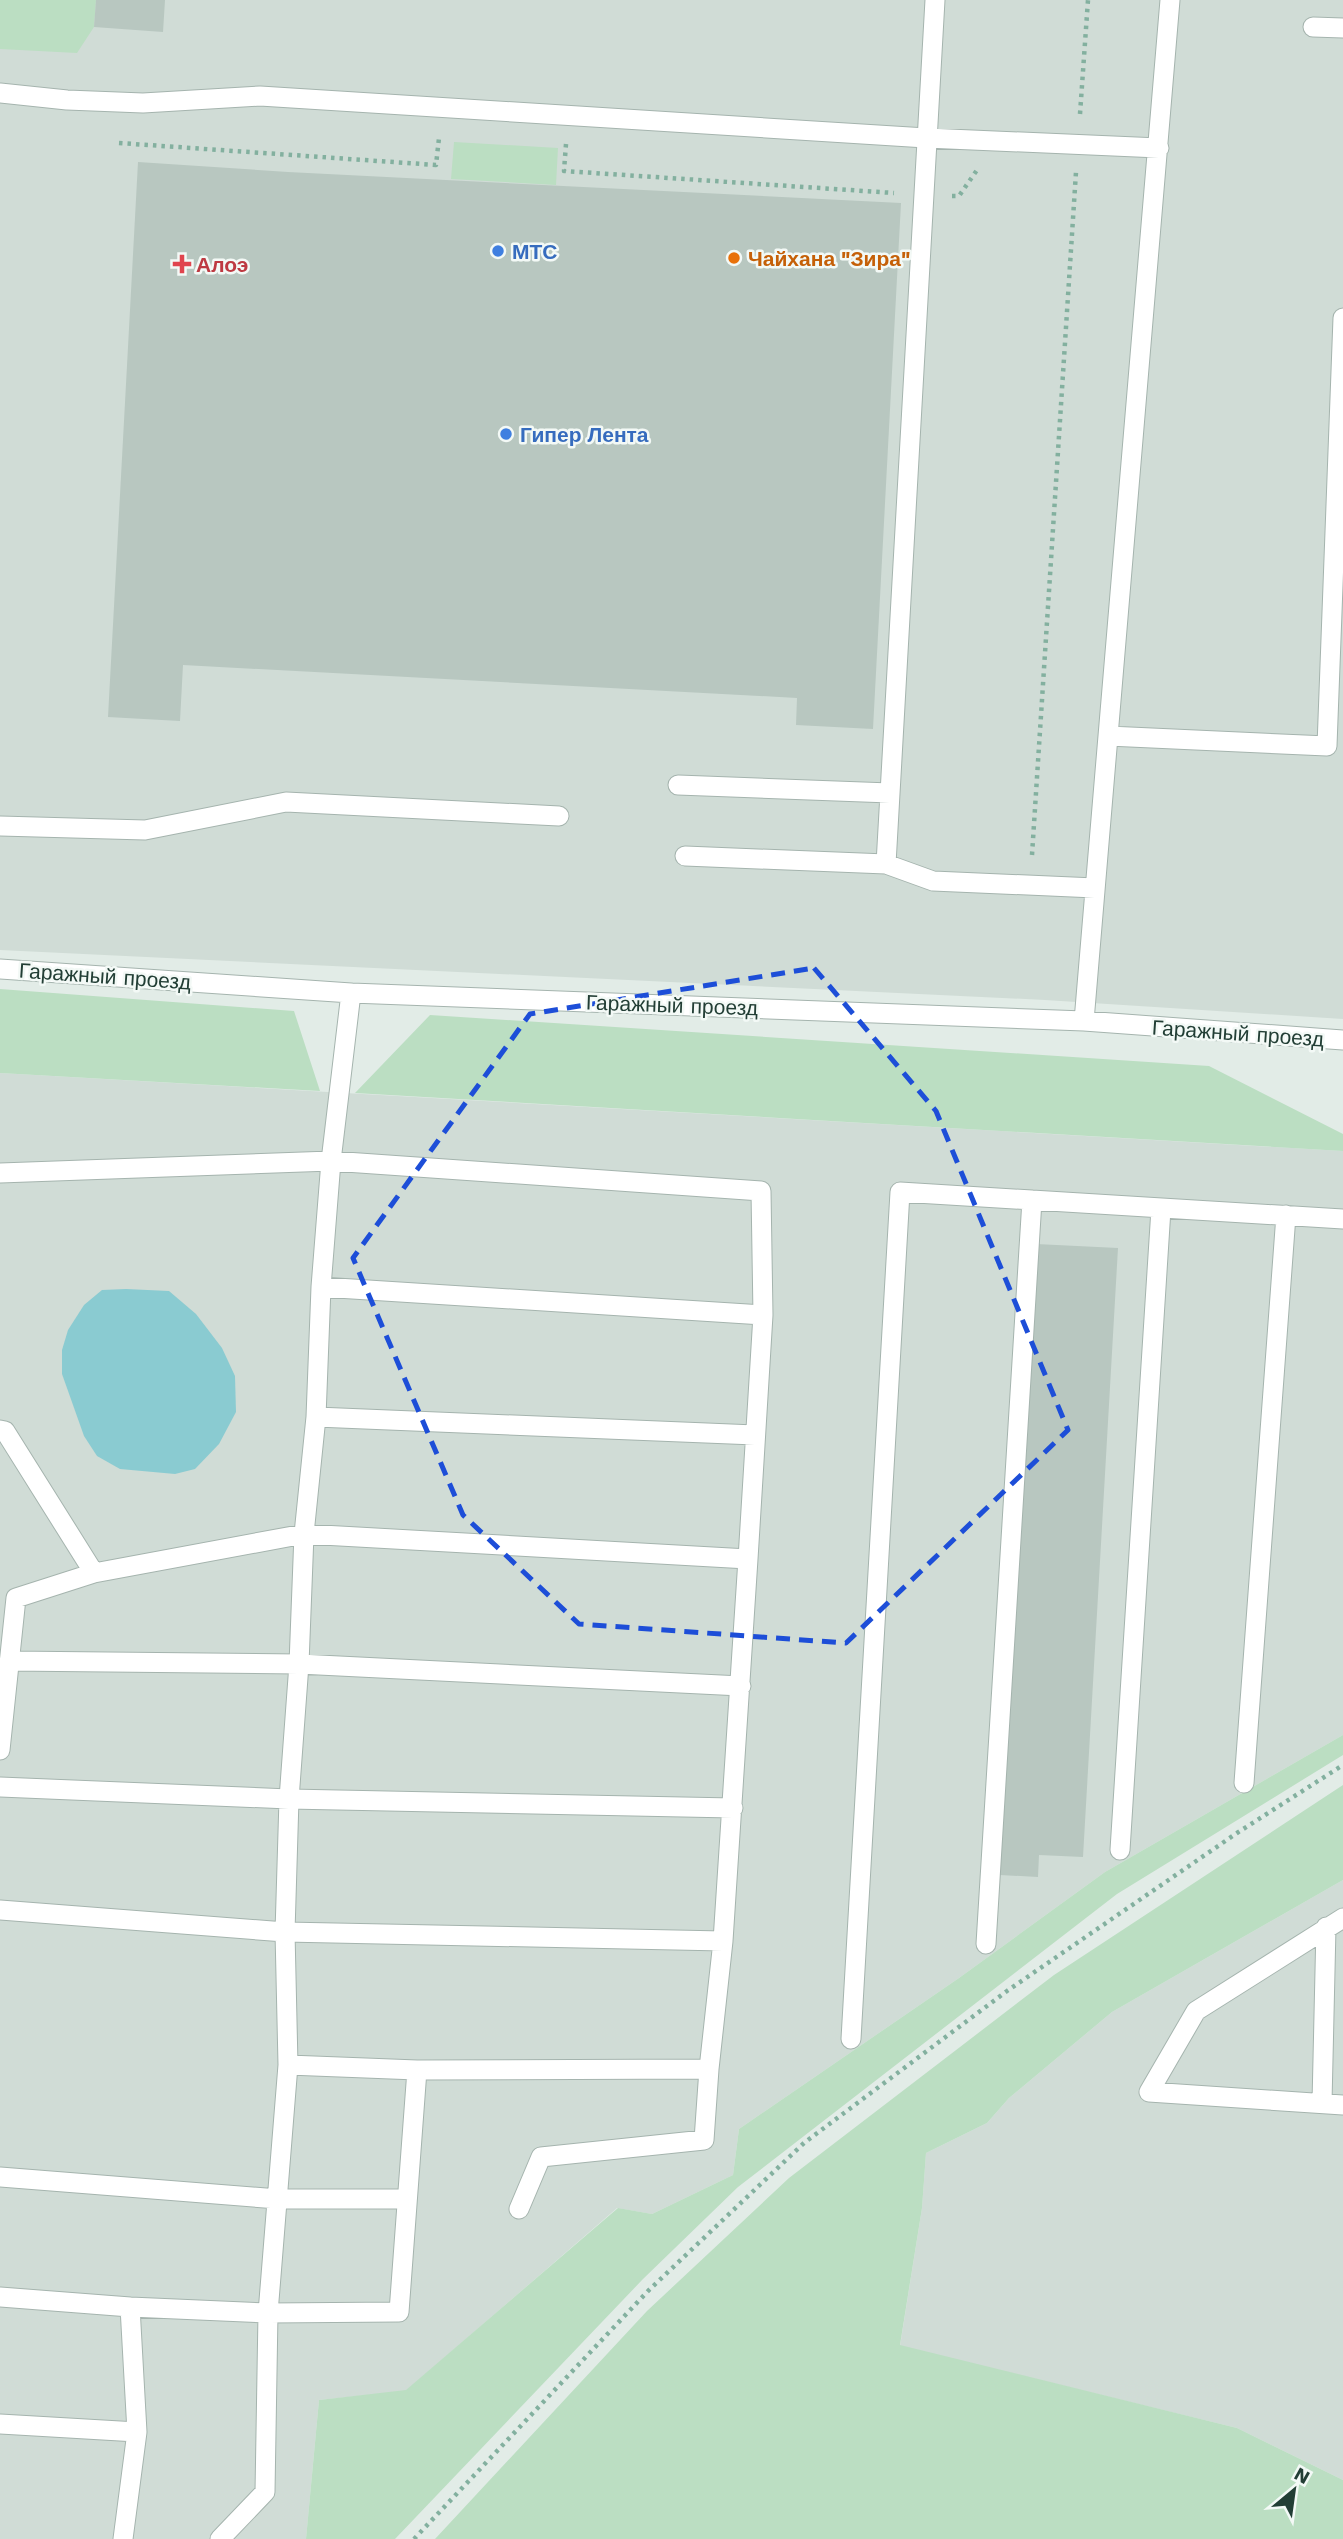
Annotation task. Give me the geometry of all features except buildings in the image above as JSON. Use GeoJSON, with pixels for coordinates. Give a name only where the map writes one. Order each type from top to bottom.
{"type":"FeatureCollection","features":[{"type":"Feature","properties":{"kind":"lane"},"geometry":{"type":"LineString","coordinates":[[886,864],[935,0]]}},
{"type":"Feature","properties":{"kind":"lane"},"geometry":{"type":"LineString","coordinates":[[1084,1021],[1170,0]]}},
{"type":"Feature","properties":{"kind":"lane"},"geometry":{"type":"LineString","coordinates":[[1313,27],[1343,29]]}},
{"type":"Feature","properties":{"kind":"lane"},"geometry":{"type":"LineString","coordinates":[[0,93],[66,100],[143,103],[260,96],[926,138],[1158,148]]}},
{"type":"Feature","properties":{"kind":"lane"},"geometry":{"type":"LineString","coordinates":[[1108,736],[1327,746],[1343,318]]}},
{"type":"Feature","properties":{"kind":"lane"},"geometry":{"type":"LineString","coordinates":[[678,785],[890,793]]}},
{"type":"Feature","properties":{"kind":"lane"},"geometry":{"type":"LineString","coordinates":[[0,826],[145,830],[286,802],[559,816]]}},
{"type":"Feature","properties":{"kind":"lane"},"geometry":{"type":"LineString","coordinates":[[685,856],[886,864],[933,881],[1095,888]]}},
{"type":"Feature","properties":{"kind":"lane","name":"Гаражный проезд"},"geometry":{"type":"LineString","coordinates":[[0,969],[351,993],[1084,1021],[1343,1041]]}},
{"type":"Feature","properties":{"kind":"lane"},"geometry":{"type":"LineString","coordinates":[[220,2539],[265,2492],[268,2313],[288,2065],[285,1932],[303,1534],[316,1417],[321,1287],[331,1161],[351,993]]}},
{"type":"Feature","properties":{"kind":"lane"},"geometry":{"type":"LineString","coordinates":[[0,1173],[331,1161],[761,1191],[763,1315],[741,1686],[723,1941],[704,2140],[541,2157],[519,2209]]}},
{"type":"Feature","properties":{"kind":"lane"},"geometry":{"type":"LineString","coordinates":[[851,2039],[900,1192],[1343,1219]]}},
{"type":"Feature","properties":{"kind":"lane"},"geometry":{"type":"LineString","coordinates":[[986,1944],[1032,1200]]}},
{"type":"Feature","properties":{"kind":"lane"},"geometry":{"type":"LineString","coordinates":[[1120,1850],[1161,1209]]}},
{"type":"Feature","properties":{"kind":"lane"},"geometry":{"type":"LineString","coordinates":[[1244,1783],[1286,1215]]}},
{"type":"Feature","properties":{"kind":"lane"},"geometry":{"type":"LineString","coordinates":[[321,1287],[763,1315]]}},
{"type":"Feature","properties":{"kind":"lane"},"geometry":{"type":"LineString","coordinates":[[316,1417],[755,1435]]}},
{"type":"Feature","properties":{"kind":"lane"},"geometry":{"type":"LineString","coordinates":[[0,1430],[5,1431],[94,1573]]}},
{"type":"Feature","properties":{"kind":"lane"},"geometry":{"type":"LineString","coordinates":[[0,1750],[16,1598],[94,1573],[303,1534],[748,1559]]}},
{"type":"Feature","properties":{"kind":"lane"},"geometry":{"type":"LineString","coordinates":[[9,1661],[299,1664],[741,1686]]}},
{"type":"Feature","properties":{"kind":"lane"},"geometry":{"type":"LineString","coordinates":[[0,1787],[289,1799],[733,1808]]}},
{"type":"Feature","properties":{"kind":"lane"},"geometry":{"type":"LineString","coordinates":[[0,1910],[285,1932],[723,1941]]}},
{"type":"Feature","properties":{"kind":"lane"},"geometry":{"type":"LineString","coordinates":[[1322,2103],[1334,1922]]}},
{"type":"Feature","properties":{"kind":"lane"},"geometry":{"type":"LineString","coordinates":[[1334,1922],[1196,2011],[1149,2092],[1343,2105]]}},
{"type":"Feature","properties":{"kind":"lane"},"geometry":{"type":"LineString","coordinates":[[288,2065],[417,2070],[709,2069]]}},
{"type":"Feature","properties":{"kind":"lane"},"geometry":{"type":"LineString","coordinates":[[0,2297],[130,2307],[268,2313],[399,2312],[417,2070]]}},
{"type":"Feature","properties":{"kind":"lane"},"geometry":{"type":"LineString","coordinates":[[0,2177],[278,2199],[407,2199]]}},
{"type":"Feature","properties":{"kind":"lane"},"geometry":{"type":"LineString","coordinates":[[123,2539],[137,2432],[130,2307]]}},
{"type":"Feature","properties":{"kind":"lane"},"geometry":{"type":"LineString","coordinates":[[0,2424],[137,2432]]}},
{"type":"Feature","properties":{"kind":"path"},"geometry":{"type":"LineString","coordinates":[[1030,887],[1088,0]]}},
{"type":"Feature","properties":{"kind":"path"},"geometry":{"type":"LineString","coordinates":[[119,143],[436,165],[439,137],[452,138]]}},
{"type":"Feature","properties":{"kind":"path"},"geometry":{"type":"LineString","coordinates":[[554,144],[567,144],[564,171],[924,195],[959,196],[976,170],[988,170]]}},
{"type":"Feature","properties":{"kind":"path"},"geometry":{"type":"LineString","coordinates":[[1064,174],[1076,174]]}},
{"type":"Feature","properties":{"kind":"path"},"geometry":{"type":"LineString","coordinates":[[414,2539],[649,2290],[804,2143],[1007,1991],[1237,1833],[1343,1765]]}},
{"type":"Feature","properties":{"kind":"highlighted area"},"geometry":{"type":"Polygon","coordinates":[[[814,968],[936,1111],[1068,1430],[846,1643],[579,1624],[463,1515],[353,1258],[530,1014],[814,968]]]}},
{"type":"Feature","properties":{"kind":"shaded area"},"geometry":{"type":"Polygon","coordinates":[[[0,0],[1343,0],[1343,1019],[1045,1000],[0,950],[0,0]]]}},
{"type":"Feature","properties":{"kind":"shaded area"},"geometry":{"type":"Polygon","coordinates":[[[0,1073],[1343,1151],[1343,1735],[1105,1872],[959,1978],[739,2129],[733,2175],[652,2214],[617,2208],[406,2391],[319,2400],[306,2539],[0,2539],[0,1073]]]}},
{"type":"Feature","properties":{"kind":"shaded area"},"geometry":{"type":"Polygon","coordinates":[[[1343,1880],[1343,2480],[1237,2428],[900,2346],[922,2208],[926,2153],[987,2123],[1009,2098],[1112,2012],[1343,1880]]]}},
{"type":"Feature","properties":{"kind":"green space"},"geometry":{"type":"Polygon","coordinates":[[[0,0],[96,0],[94,27],[77,53],[0,49],[0,0]]]}},
{"type":"Feature","properties":{"kind":"green space"},"geometry":{"type":"Polygon","coordinates":[[[454,142],[558,148],[556,185],[451,179],[454,142]]]}},
{"type":"Feature","properties":{"kind":"green space"},"geometry":{"type":"Polygon","coordinates":[[[0,989],[294,1011],[320,1091],[0,1073],[0,989]]]}},
{"type":"Feature","properties":{"kind":"green space"},"geometry":{"type":"Polygon","coordinates":[[[430,1015],[1209,1066],[1343,1134],[1343,1151],[355,1093],[430,1015]]]}},
{"type":"Feature","properties":{"kind":"green space"},"geometry":{"type":"Polygon","coordinates":[[[1343,1735],[1343,1755],[1117,1894],[738,2187],[643,2279],[395,2539],[306,2539],[319,2400],[406,2390],[618,2208],[652,2214],[733,2175],[739,2129],[959,1978],[1105,1872],[1343,1735]]]}},
{"type":"Feature","properties":{"kind":"green space"},"geometry":{"type":"Polygon","coordinates":[[[1343,1785],[1343,1880],[1112,2012],[1009,2098],[987,2123],[926,2153],[922,2208],[900,2345],[1237,2428],[1343,2480],[1343,2539],[435,2539],[647,2311],[789,2178],[1054,1975],[1343,1785]]]}},
{"type":"Feature","properties":{"kind":"water"},"geometry":{"type":"Polygon","coordinates":[[[102,1290],[169,1291],[196,1314],[222,1348],[235,1376],[236,1412],[219,1444],[195,1469],[175,1474],[120,1469],[97,1456],[84,1436],[62,1374],[62,1350],[68,1330],[84,1305],[102,1290]]]}},
{"type":"Feature","properties":{"kind":"place","name":"МТС"},"geometry":{"type":"Point","coordinates":[498,251]}},
{"type":"Feature","properties":{"kind":"place","name":"Чайхана \"Зира\""},"geometry":{"type":"Point","coordinates":[734,258]}},
{"type":"Feature","properties":{"kind":"place","name":"Алоэ"},"geometry":{"type":"Point","coordinates":[182,264]}},
{"type":"Feature","properties":{"kind":"place","name":"Гипер Лента"},"geometry":{"type":"Point","coordinates":[506,434]}}]}
